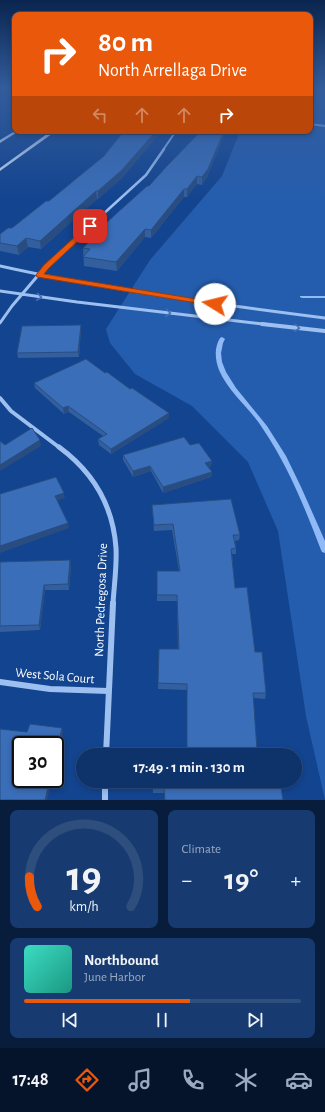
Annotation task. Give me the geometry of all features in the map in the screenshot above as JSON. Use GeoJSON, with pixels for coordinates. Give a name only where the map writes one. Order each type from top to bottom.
{"type":"FeatureCollection","features":[{"type":"Feature","properties":{"kind":"main road"},"geometry":{"type":"LineString","coordinates":[[0,142],[12,134]]}},
{"type":"Feature","properties":{"kind":"main road"},"geometry":{"type":"LineString","coordinates":[[0,170],[50,134]]}},
{"type":"Feature","properties":{"kind":"street"},"geometry":{"type":"LineString","coordinates":[[0,323],[46,266],[146,175],[174,134]]}},
{"type":"Feature","properties":{"kind":"street"},"geometry":{"type":"LineString","coordinates":[[0,266],[40,275],[246,309],[325,318]]}},
{"type":"Feature","properties":{"kind":"street"},"geometry":{"type":"LineString","coordinates":[[0,291],[325,331]]}},
{"type":"Feature","properties":{"kind":"street","name":"North Pedregosa Drive"},"geometry":{"type":"LineString","coordinates":[[0,398],[11,411],[75,459],[100,491],[113,525],[116,549],[106,748]]}},
{"type":"Feature","properties":{"kind":"street","name":"West Sola Court"},"geometry":{"type":"LineString","coordinates":[[0,682],[50,689],[108,691]]}},
{"type":"Feature","properties":{"kind":"street"},"geometry":{"type":"LineString","coordinates":[[105,788],[105,800]]}},
{"type":"Feature","properties":{"kind":"shaded area"},"geometry":{"type":"Polygon","coordinates":[[[313,125],[325,125],[325,800],[306,716],[278,531],[248,462],[192,406],[135,374],[110,343],[106,329],[150,260],[222,176],[239,134],[313,134],[313,125]]]}},
{"type":"Feature","properties":{"kind":"building"},"geometry":{"type":"Polygon","coordinates":[[[122,134],[153,134],[122,170],[40,241],[26,238],[17,246],[0,243],[0,234],[8,228],[12,228],[46,201],[49,201],[104,156],[122,134]]]}},
{"type":"Feature","properties":{"kind":"building"},"geometry":{"type":"Polygon","coordinates":[[[198,134],[223,134],[208,169],[202,177],[197,176],[187,189],[184,189],[151,230],[145,229],[116,262],[83,257],[90,249],[83,248],[106,223],[147,186],[149,186],[198,134]]]}},
{"type":"Feature","properties":{"kind":"building"},"geometry":{"type":"Polygon","coordinates":[[[81,325],[78,352],[17,353],[22,326],[81,325]]]}},
{"type":"Feature","properties":{"kind":"building"},"geometry":{"type":"Polygon","coordinates":[[[86,359],[105,373],[107,372],[130,389],[132,388],[169,413],[111,449],[98,439],[107,434],[68,406],[63,408],[34,383],[86,359]]]}},
{"type":"Feature","properties":{"kind":"building"},"geometry":{"type":"Polygon","coordinates":[[[32,428],[40,440],[0,465],[0,441],[5,445],[32,428]]]}},
{"type":"Feature","properties":{"kind":"building"},"geometry":{"type":"Polygon","coordinates":[[[184,437],[190,445],[199,443],[212,461],[205,463],[212,472],[163,487],[150,466],[133,471],[123,455],[184,437]]]}},
{"type":"Feature","properties":{"kind":"building"},"geometry":{"type":"Polygon","coordinates":[[[56,477],[64,493],[55,496],[68,523],[0,546],[0,494],[56,477]]]}},
{"type":"Feature","properties":{"kind":"building"},"geometry":{"type":"Polygon","coordinates":[[[231,499],[240,535],[233,535],[236,548],[231,549],[235,588],[247,587],[255,652],[262,652],[266,693],[253,693],[257,748],[187,748],[187,684],[158,683],[159,649],[179,649],[177,595],[157,595],[157,571],[180,571],[173,524],[154,525],[152,505],[231,499]]]}},
{"type":"Feature","properties":{"kind":"building"},"geometry":{"type":"Polygon","coordinates":[[[70,560],[68,584],[44,585],[39,625],[0,626],[0,562],[70,560]]]}},
{"type":"Feature","properties":{"kind":"building"},"geometry":{"type":"Polygon","coordinates":[[[30,724],[62,728],[60,736],[12,736],[12,788],[48,788],[45,800],[0,800],[0,729],[27,732],[30,724]]]}},
{"type":"Feature","properties":{"kind":"building"},"geometry":{"type":"Polygon","coordinates":[[[164,788],[281,788],[283,800],[165,800],[164,788]]]}},
{"type":"Feature","properties":{"kind":"waterway"},"geometry":{"type":"LineString","coordinates":[[320,125],[325,126]]}},
{"type":"Feature","properties":{"kind":"waterway"},"geometry":{"type":"LineString","coordinates":[[302,297],[325,297]]}},
{"type":"Feature","properties":{"kind":"waterway"},"geometry":{"type":"LineString","coordinates":[[222,339],[218,353],[223,372],[229,383],[265,427],[283,456],[305,502],[325,550]]}},
{"type":"Feature","properties":{"kind":"route"},"geometry":{"type":"LineString","coordinates":[[90,226],[46,266],[40,275],[215,304]]}}]}
